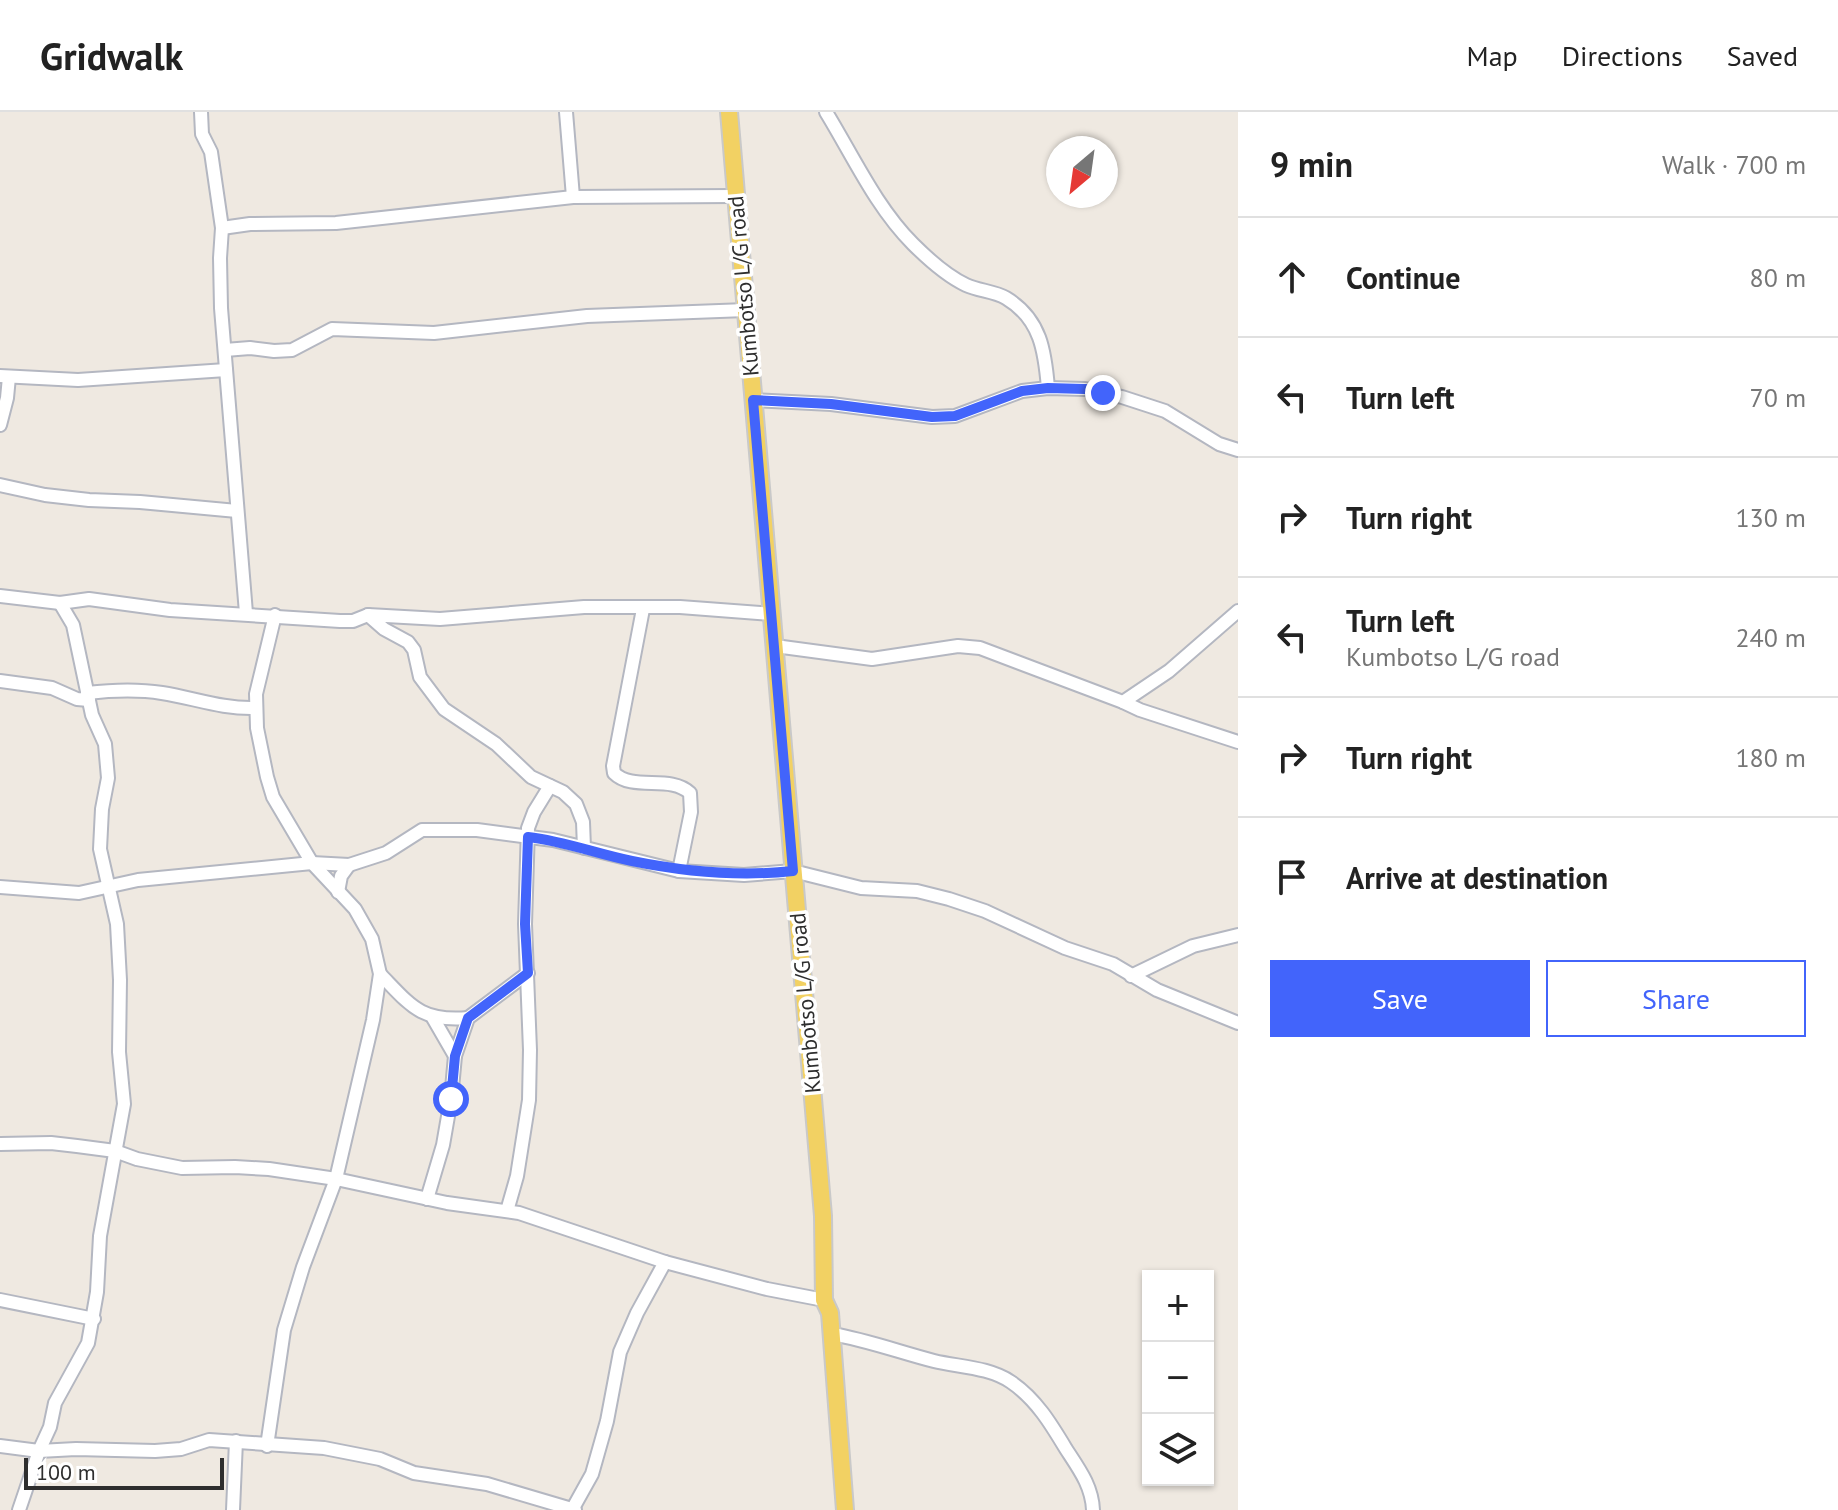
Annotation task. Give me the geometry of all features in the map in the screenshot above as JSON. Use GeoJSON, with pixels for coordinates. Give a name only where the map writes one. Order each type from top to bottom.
{"type":"FeatureCollection","features":[{"type":"Feature","properties":{"kind":"main road","name":"Kumbotso L/G road"},"geometry":{"type":"LineString","coordinates":[[729,112],[823,1216],[824,1300],[830,1313],[845,1510]]}},
{"type":"Feature","properties":{"kind":"street"},"geometry":{"type":"LineString","coordinates":[[201,112],[202,134],[211,152],[222,228],[220,258],[226,370],[246,613]]}},
{"type":"Feature","properties":{"kind":"street"},"geometry":{"type":"LineString","coordinates":[[566,112],[573,197]]}},
{"type":"Feature","properties":{"kind":"street"},"geometry":{"type":"LineString","coordinates":[[826,112],[861,174],[910,241],[964,284],[1007,299],[1037,330],[1045,348],[1048,388]]}},
{"type":"Feature","properties":{"kind":"street"},"geometry":{"type":"LineString","coordinates":[[222,228],[250,224],[336,223],[573,197],[734,196]]}},
{"type":"Feature","properties":{"kind":"street"},"geometry":{"type":"LineString","coordinates":[[225,350],[292,350],[332,329],[434,333],[587,316],[746,310]]}},
{"type":"Feature","properties":{"kind":"street"},"geometry":{"type":"LineString","coordinates":[[0,425],[7,398],[4,376],[78,380],[226,370]]}},
{"type":"Feature","properties":{"kind":"street"},"geometry":{"type":"LineString","coordinates":[[753,400],[831,404],[932,417],[955,416],[1022,391],[1085,389],[1165,411],[1219,444],[1238,450]]}},
{"type":"Feature","properties":{"kind":"street"},"geometry":{"type":"LineString","coordinates":[[0,485],[89,500],[237,511]]}},
{"type":"Feature","properties":{"kind":"street"},"geometry":{"type":"LineString","coordinates":[[0,596],[60,603],[89,599],[170,610],[353,621],[368,615],[440,619],[584,607],[680,607],[772,614]]}},
{"type":"Feature","properties":{"kind":"street"},"geometry":{"type":"LineString","coordinates":[[19,1510],[50,1427],[59,1393],[88,1343],[94,1319],[100,1236],[124,1104],[119,1052],[117,924],[100,849],[102,809],[108,778],[105,744],[88,696],[73,625],[60,603]]}},
{"type":"Feature","properties":{"kind":"street"},"geometry":{"type":"LineString","coordinates":[[643,609],[613,766],[614,773],[622,779],[680,785],[690,793],[691,812],[679,871]]}},
{"type":"Feature","properties":{"kind":"street"},"geometry":{"type":"LineString","coordinates":[[1123,702],[1169,671],[1238,611]]}},
{"type":"Feature","properties":{"kind":"street"},"geometry":{"type":"LineString","coordinates":[[267,1446],[284,1330],[303,1267],[336,1179],[373,1020],[380,974],[372,939],[355,909],[312,863],[273,797],[255,708],[275,615]]}},
{"type":"Feature","properties":{"kind":"street"},"geometry":{"type":"LineString","coordinates":[[368,615],[384,629],[408,642],[414,650],[420,677],[444,709],[496,744],[531,777],[563,792],[576,804],[583,822],[584,848]]}},
{"type":"Feature","properties":{"kind":"street"},"geometry":{"type":"LineString","coordinates":[[775,646],[872,659],[958,646],[980,648],[1140,710],[1238,742]]}},
{"type":"Feature","properties":{"kind":"street"},"geometry":{"type":"LineString","coordinates":[[0,681],[52,688],[77,699],[137,690],[165,693],[219,707],[255,708]]}},
{"type":"Feature","properties":{"kind":"street"},"geometry":{"type":"LineString","coordinates":[[507,1211],[517,1176],[529,1100],[525,924],[528,837],[530,820],[550,786]]}},
{"type":"Feature","properties":{"kind":"street"},"geometry":{"type":"LineString","coordinates":[[0,887],[79,893],[138,880],[312,863],[349,865],[386,853],[422,830],[477,830],[553,840],[679,871],[744,875],[793,871],[861,888],[917,891],[949,899],[985,911],[1065,948],[1113,964],[1157,990],[1238,1023]]}},
{"type":"Feature","properties":{"kind":"street"},"geometry":{"type":"LineString","coordinates":[[338,892],[341,876],[349,865]]}},
{"type":"Feature","properties":{"kind":"street"},"geometry":{"type":"LineString","coordinates":[[1131,976],[1193,946],[1238,935]]}},
{"type":"Feature","properties":{"kind":"street"},"geometry":{"type":"LineString","coordinates":[[380,974],[415,1008],[444,1020],[468,1018],[528,973]]}},
{"type":"Feature","properties":{"kind":"street"},"geometry":{"type":"LineString","coordinates":[[433,1018],[455,1056]]}},
{"type":"Feature","properties":{"kind":"street"},"geometry":{"type":"LineString","coordinates":[[427,1199],[443,1145],[455,1056],[468,1018]]}},
{"type":"Feature","properties":{"kind":"street"},"geometry":{"type":"LineString","coordinates":[[0,1144],[51,1143],[115,1151],[182,1168],[235,1167],[336,1179],[427,1199],[507,1211],[665,1262],[767,1289],[824,1300]]}},
{"type":"Feature","properties":{"kind":"street"},"geometry":{"type":"LineString","coordinates":[[0,1446],[39,1451],[155,1451],[181,1449],[209,1440],[324,1448],[380,1459],[414,1473],[487,1484],[573,1510],[592,1474],[607,1421],[620,1352],[665,1262]]}},
{"type":"Feature","properties":{"kind":"street"},"geometry":{"type":"LineString","coordinates":[[0,1300],[94,1319]]}},
{"type":"Feature","properties":{"kind":"street"},"geometry":{"type":"LineString","coordinates":[[832,1334],[870,1341],[1009,1381],[1051,1423],[1088,1484],[1093,1496],[1093,1510]]}},
{"type":"Feature","properties":{"kind":"street"},"geometry":{"type":"LineString","coordinates":[[233,1510],[236,1441]]}},
{"type":"Feature","properties":{"kind":"route"},"geometry":{"type":"LineString","coordinates":[[451,1099],[455,1056],[468,1018],[528,973],[525,924],[528,837],[553,840],[679,871],[744,875],[793,871],[753,400],[831,404],[932,417],[955,416],[1022,391],[1048,388],[1103,393]]}}]}
